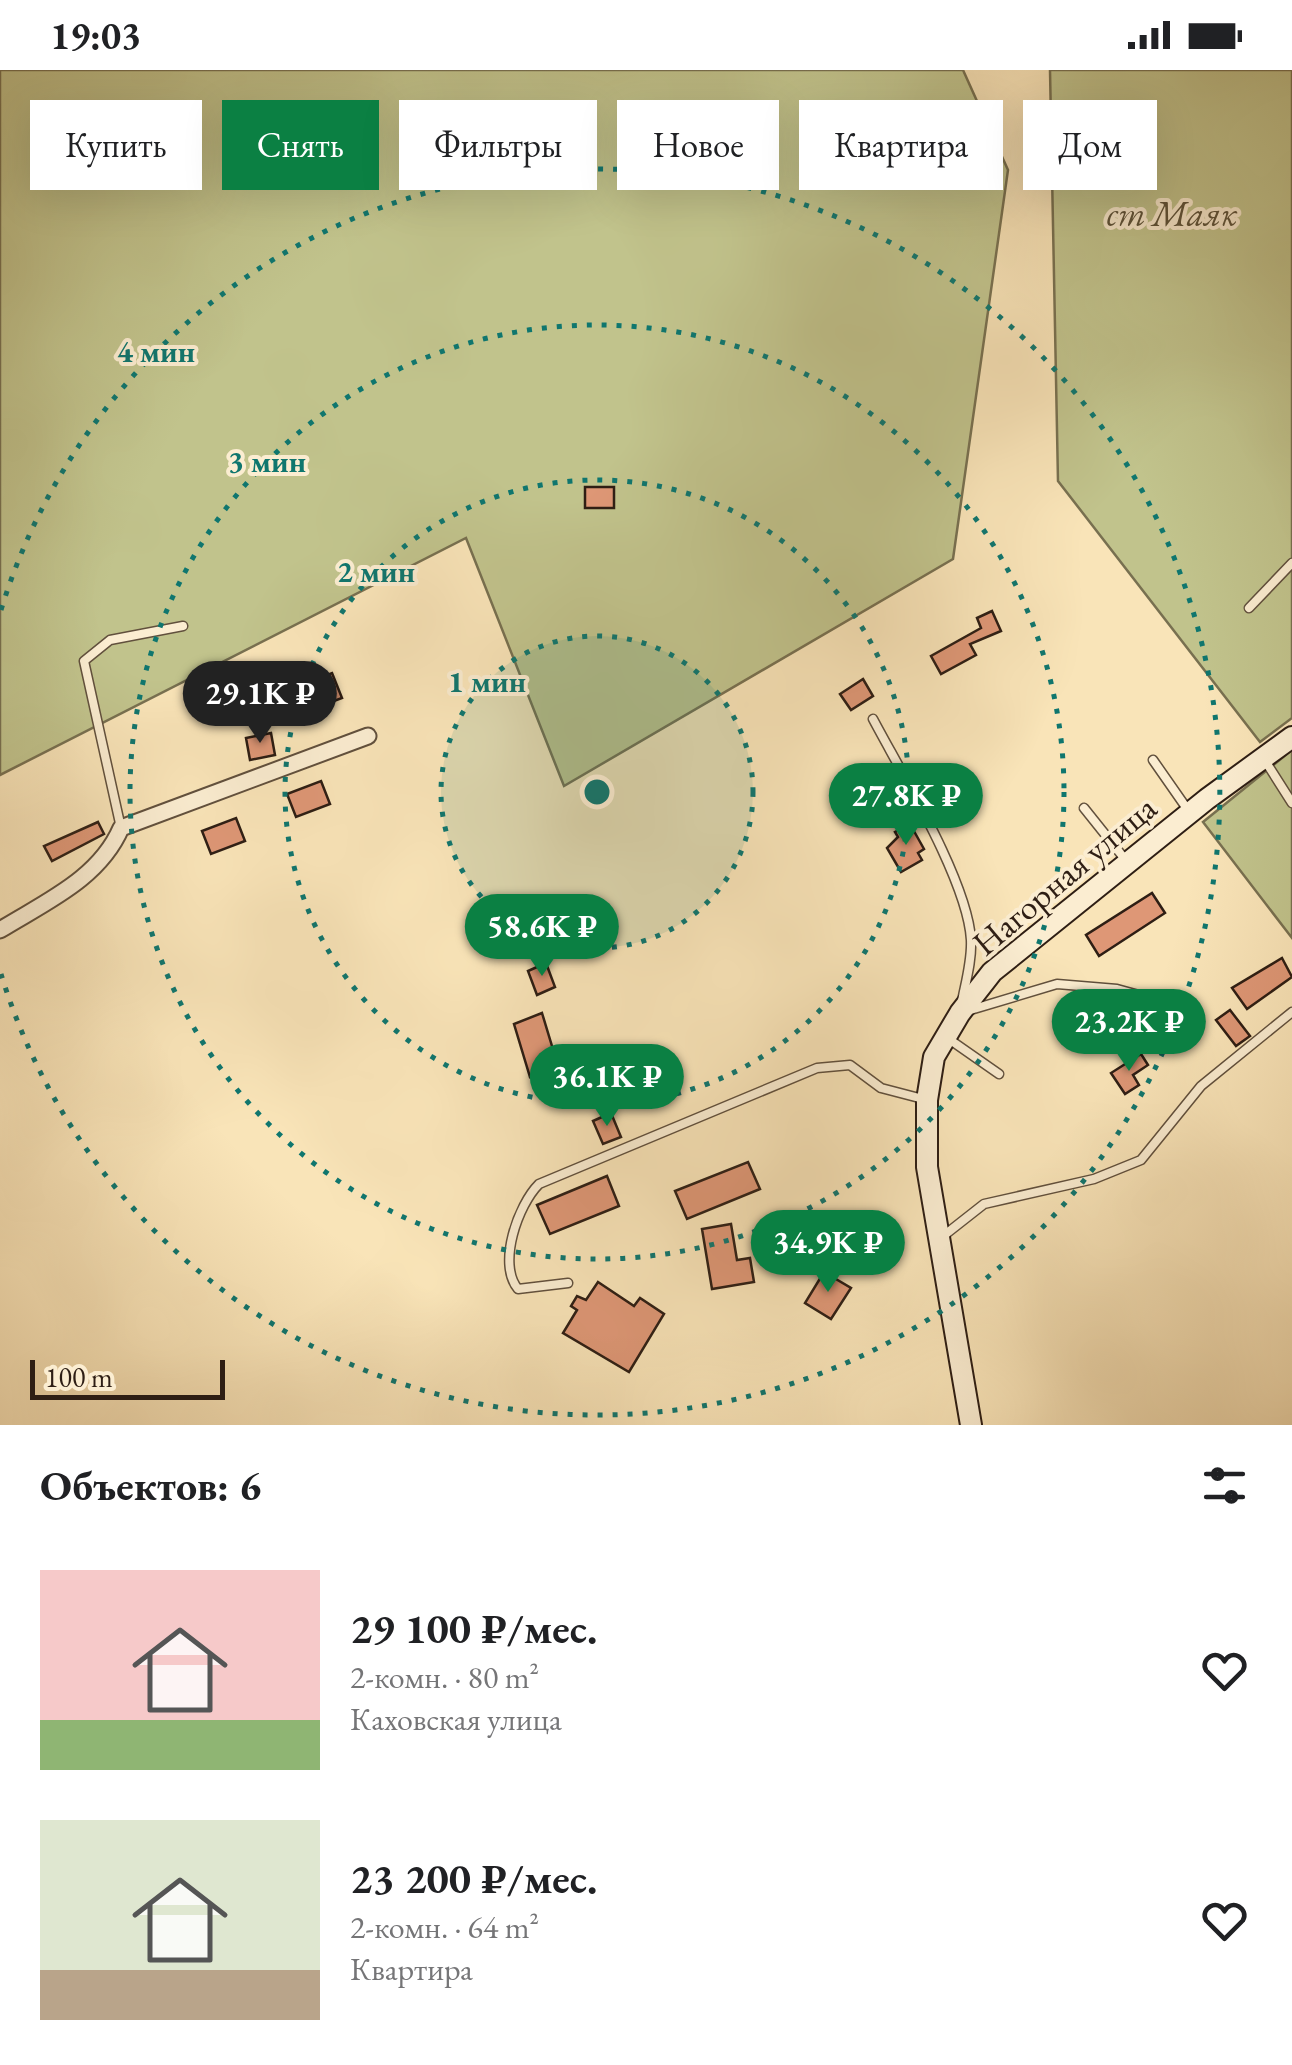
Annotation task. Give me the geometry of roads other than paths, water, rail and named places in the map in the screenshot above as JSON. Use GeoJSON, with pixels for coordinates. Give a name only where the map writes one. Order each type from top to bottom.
{"type":"FeatureCollection","features":[{"type":"Feature","properties":{"kind":"main road","name":"Нагорная улица"},"geometry":{"type":"LineString","coordinates":[[971,1425],[927,1167],[927,1100],[934,1058],[960,1013],[992,972],[1190,813],[1292,737]]}},
{"type":"Feature","properties":{"kind":"street"},"geometry":{"type":"LineString","coordinates":[[0,930],[95,870],[111,850],[121,828],[368,736]]}},
{"type":"Feature","properties":{"kind":"lane"},"geometry":{"type":"LineString","coordinates":[[1249,608],[1292,562]]}},
{"type":"Feature","properties":{"kind":"lane"},"geometry":{"type":"LineString","coordinates":[[121,828],[84,662],[110,640],[183,626]]}},
{"type":"Feature","properties":{"kind":"lane"},"geometry":{"type":"LineString","coordinates":[[873,719],[933,832],[969,922],[971,954],[960,1013],[1057,984],[1117,989],[1168,1004]]}},
{"type":"Feature","properties":{"kind":"lane"},"geometry":{"type":"LineString","coordinates":[[1264,759],[1292,803]]}},
{"type":"Feature","properties":{"kind":"lane"},"geometry":{"type":"LineString","coordinates":[[1152,760],[1190,813]]}},
{"type":"Feature","properties":{"kind":"lane"},"geometry":{"type":"LineString","coordinates":[[1084,808],[1128,862]]}},
{"type":"Feature","properties":{"kind":"lane"},"geometry":{"type":"LineString","coordinates":[[941,1239],[984,1204],[1094,1179],[1141,1160],[1201,1086],[1256,1036],[1292,1012]]}},
{"type":"Feature","properties":{"kind":"lane"},"geometry":{"type":"LineString","coordinates":[[946,1037],[998,1074]]}},
{"type":"Feature","properties":{"kind":"lane"},"geometry":{"type":"LineString","coordinates":[[568,1283],[518,1289],[510,1275],[521,1210],[540,1184],[817,1068],[850,1065],[894,1094],[927,1100]]}},
{"type":"Feature","properties":{"kind":"park label","name":"ст Маяк"},"geometry":{"type":"Point","coordinates":[1172,213]}}]}
